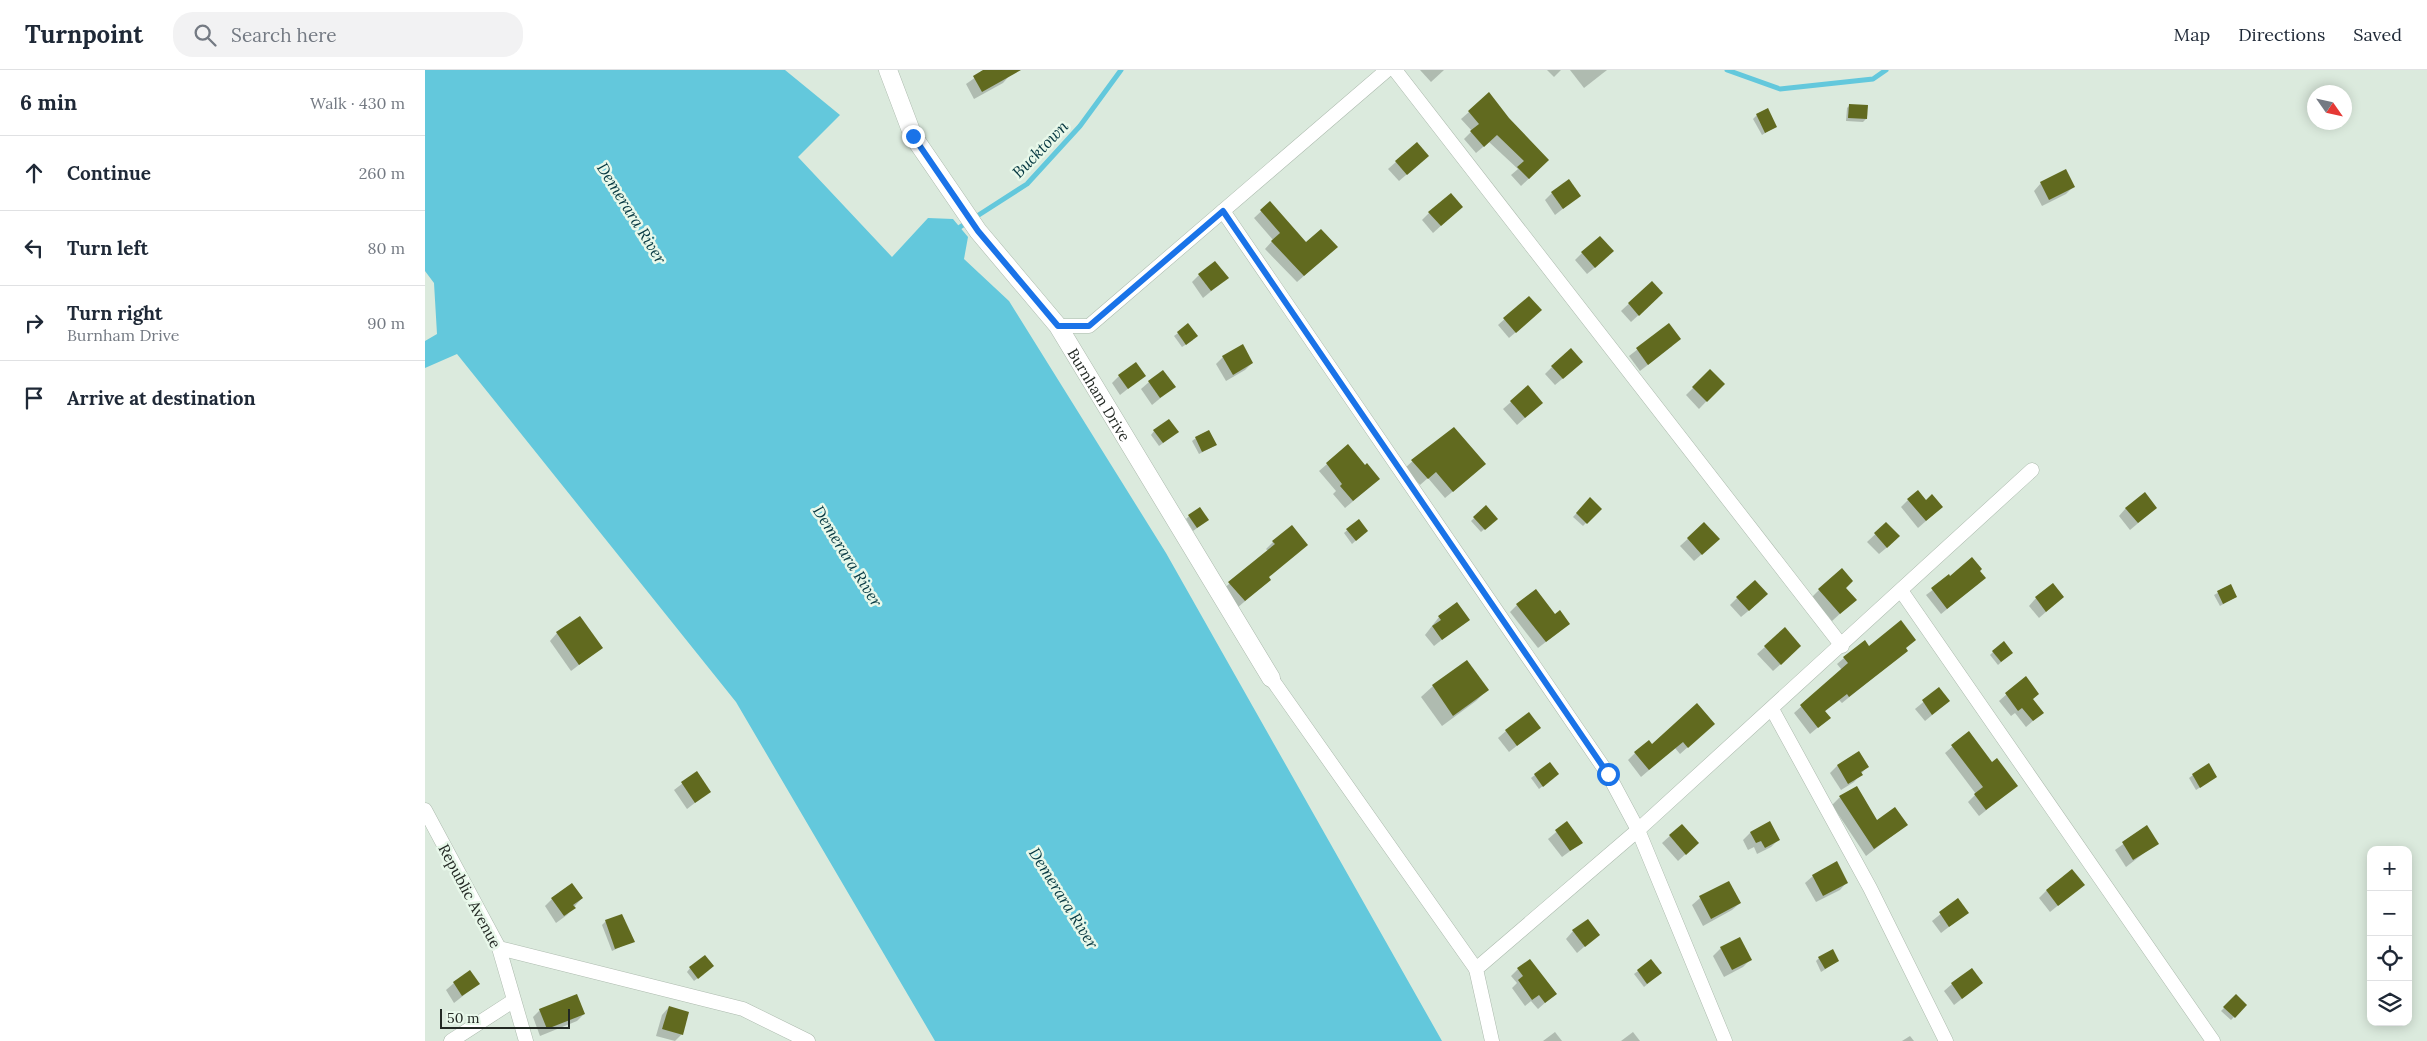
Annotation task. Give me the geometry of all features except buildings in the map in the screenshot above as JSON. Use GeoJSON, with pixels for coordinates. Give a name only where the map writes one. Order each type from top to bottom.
{"type":"FeatureCollection","features":[{"type":"Feature","properties":{"kind":"street","name":"Burnham Drive"},"geometry":{"type":"LineString","coordinates":[[888,70],[913,136],[978,231],[1058,326],[1271,678]]}},
{"type":"Feature","properties":{"kind":"street"},"geometry":{"type":"LineString","coordinates":[[1058,326],[1089,326],[1387,70]]}},
{"type":"Feature","properties":{"kind":"street"},"geometry":{"type":"LineString","coordinates":[[1395,70],[1842,646]]}},
{"type":"Feature","properties":{"kind":"street"},"geometry":{"type":"LineString","coordinates":[[1223,211],[1608,774],[1638,830],[1725,1041]]}},
{"type":"Feature","properties":{"kind":"street"},"geometry":{"type":"LineString","coordinates":[[1476,969],[1638,830],[1902,592],[2032,470]]}},
{"type":"Feature","properties":{"kind":"street"},"geometry":{"type":"LineString","coordinates":[[1902,592],[2213,1041]]}},
{"type":"Feature","properties":{"kind":"street"},"geometry":{"type":"LineString","coordinates":[[1271,678],[1476,969],[1492,1041]]}},
{"type":"Feature","properties":{"kind":"street"},"geometry":{"type":"LineString","coordinates":[[1772,709],[1870,888],[1946,1041]]}},
{"type":"Feature","properties":{"kind":"street","name":"Republic Avenue"},"geometry":{"type":"LineString","coordinates":[[425,810],[499,948],[526,1041]]}},
{"type":"Feature","properties":{"kind":"street"},"geometry":{"type":"LineString","coordinates":[[499,948],[743,1009],[809,1041]]}},
{"type":"Feature","properties":{"kind":"street"},"geometry":{"type":"LineString","coordinates":[[451,1041],[513,1000]]}},
{"type":"Feature","properties":{"kind":"water","name":"Demerara River"},"geometry":{"type":"Polygon","coordinates":[[[425,70],[785,70],[840,115],[798,157],[892,257],[928,218],[953,219],[968,237],[964,259],[1009,301],[1166,553],[1442,1041],[935,1041],[736,702],[457,354],[425,368],[425,341],[437,334],[434,283],[425,271],[425,70]]]}},
{"type":"Feature","properties":{"kind":"waterway","name":"Bucktown"},"geometry":{"type":"LineString","coordinates":[[960,227],[1027,184],[1080,126],[1121,70]]}},
{"type":"Feature","properties":{"kind":"waterway","name":"Bucktown"},"geometry":{"type":"LineString","coordinates":[[1727,70],[1780,89],[1873,79],[1886,70]]}},
{"type":"Feature","properties":{"kind":"route"},"geometry":{"type":"LineString","coordinates":[[913,136],[978,231],[1058,326],[1089,326],[1223,211],[1608,774]]}}]}
